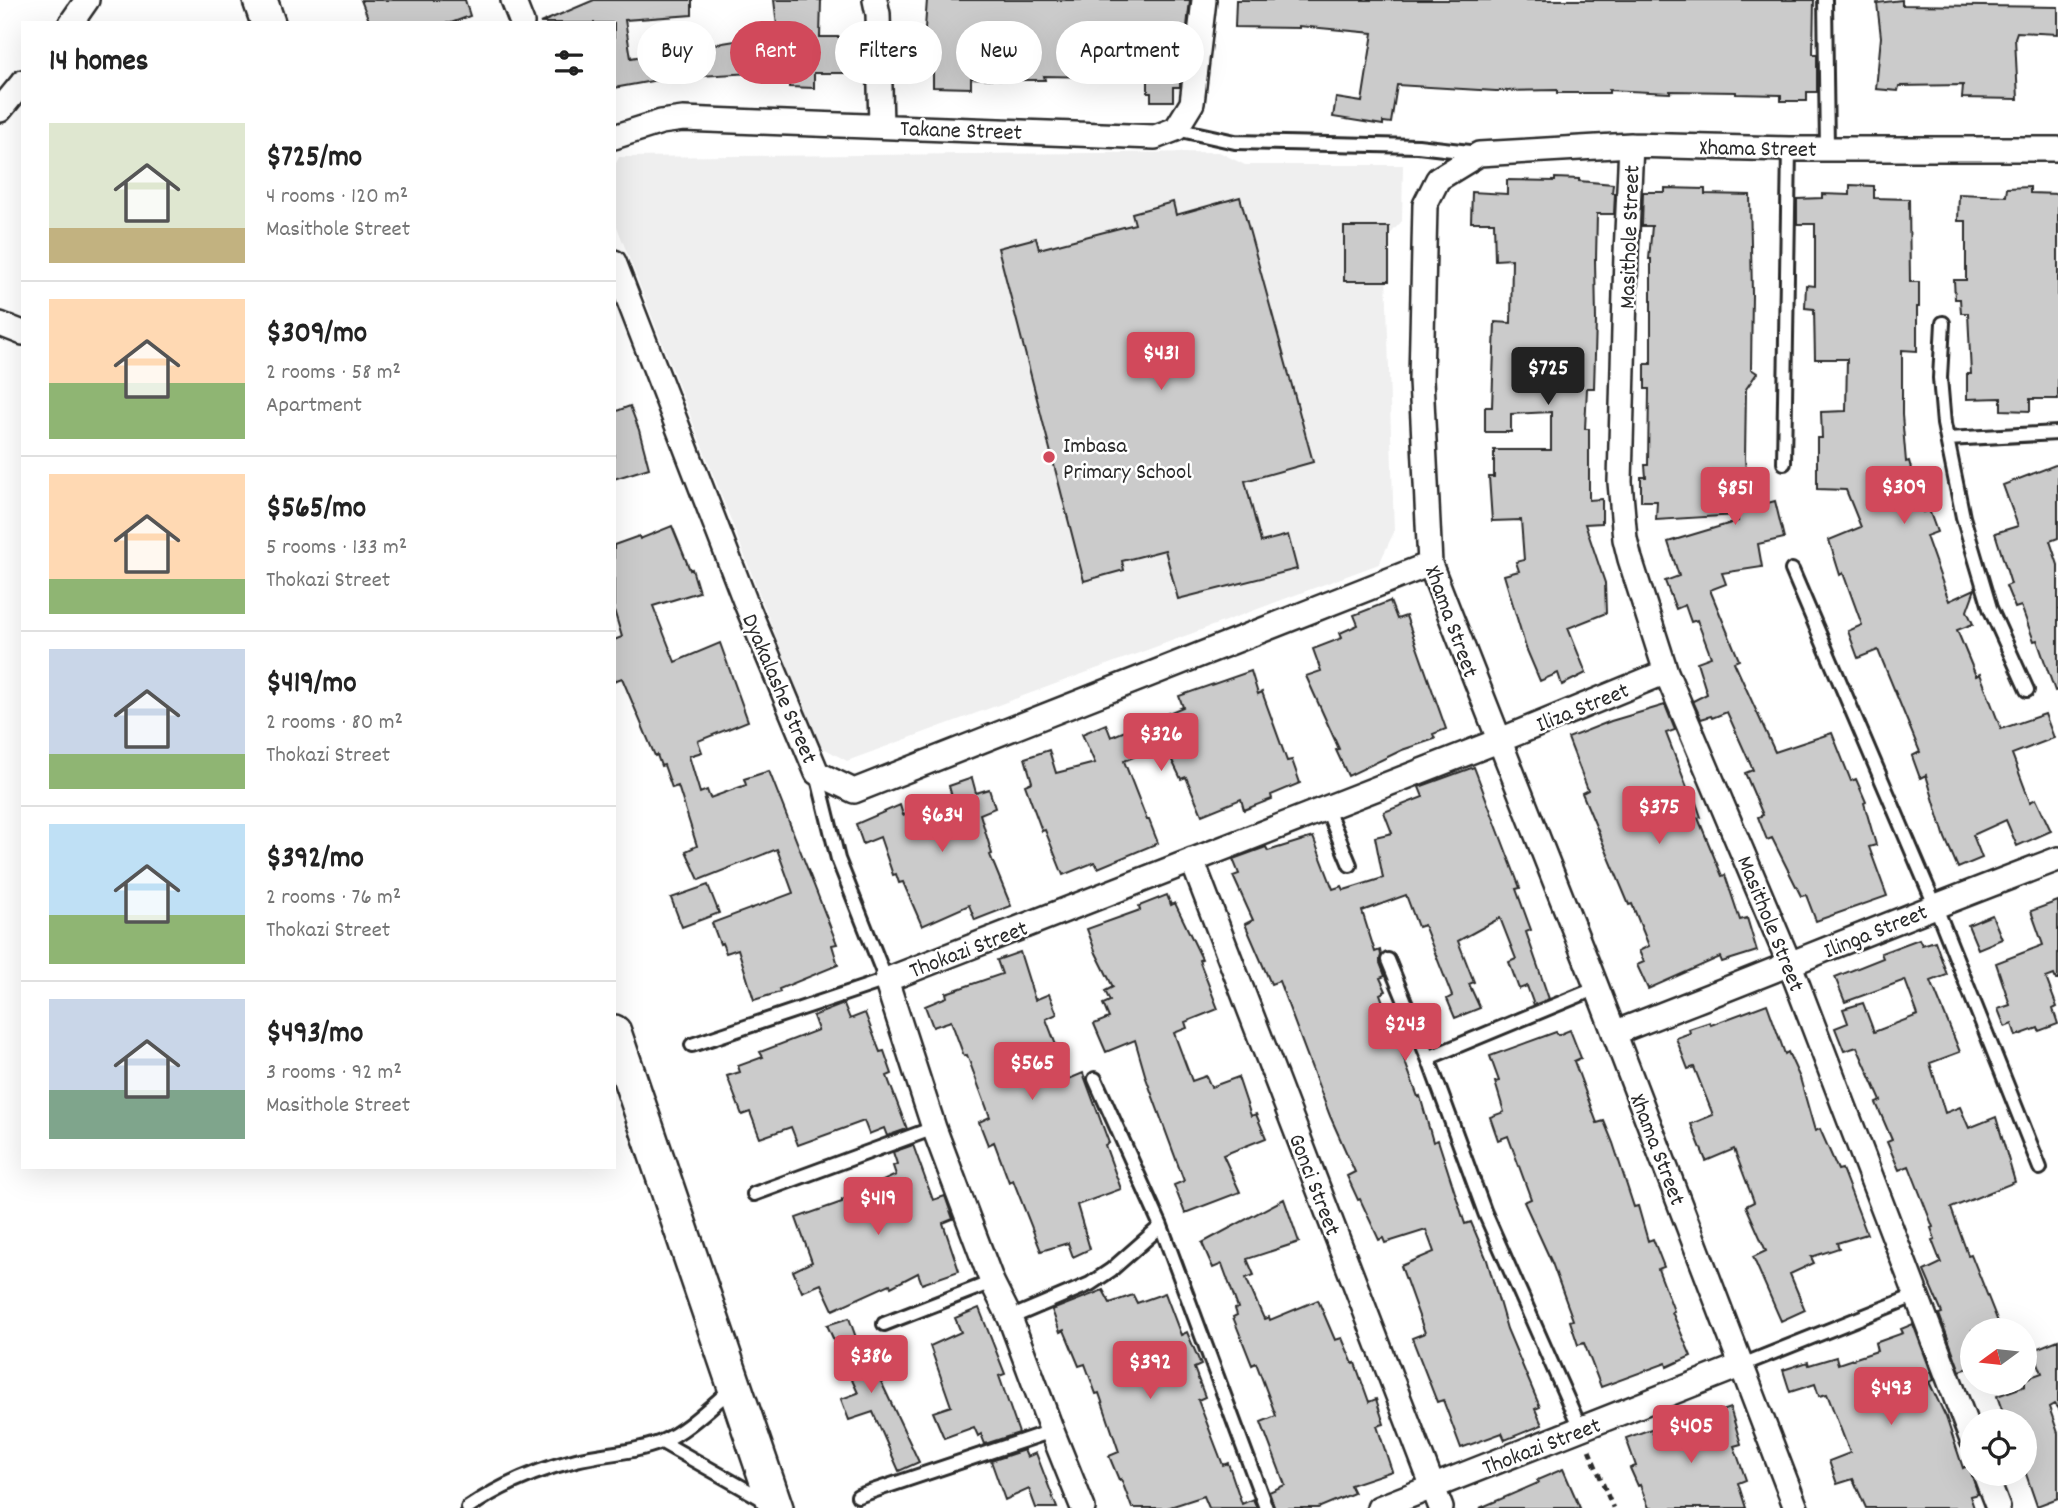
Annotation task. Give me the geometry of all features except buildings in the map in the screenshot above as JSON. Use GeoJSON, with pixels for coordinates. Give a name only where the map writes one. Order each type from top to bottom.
{"type":"FeatureCollection","features":[{"type":"Feature","properties":{"kind":"main road"},"geometry":{"type":"LineString","coordinates":[[260,0],[267,21]]}},
{"type":"Feature","properties":{"kind":"main road"},"geometry":{"type":"LineString","coordinates":[[616,1038],[776,1507]]}},
{"type":"Feature","properties":{"kind":"street"},"geometry":{"type":"LineString","coordinates":[[72,21],[87,0]]}},
{"type":"Feature","properties":{"kind":"street"},"geometry":{"type":"LineString","coordinates":[[513,0],[521,21]]}},
{"type":"Feature","properties":{"kind":"street"},"geometry":{"type":"LineString","coordinates":[[874,0],[878,14],[881,125]]}},
{"type":"Feature","properties":{"kind":"street"},"geometry":{"type":"LineString","coordinates":[[1176,129],[1192,103],[1204,0]]}},
{"type":"Feature","properties":{"kind":"street"},"geometry":{"type":"LineString","coordinates":[[0,110],[21,84]]}},
{"type":"Feature","properties":{"kind":"street","name":"Takane Street"},"geometry":{"type":"LineString","coordinates":[[616,136],[661,122],[683,119],[1155,137],[1176,129]]}},
{"type":"Feature","properties":{"kind":"street","name":"Xhama Street"},"geometry":{"type":"LineString","coordinates":[[1796,1508],[1597,988],[1430,564],[1421,380],[1425,205],[1438,179],[1479,154],[1631,145],[1789,149],[2058,149]]}},
{"type":"Feature","properties":{"kind":"street","name":"Masithole Street"},"geometry":{"type":"LineString","coordinates":[[1631,145],[1620,482],[1625,539],[1630,559],[1666,671],[1790,965],[1960,1409]]}},
{"type":"Feature","properties":{"kind":"street","name":"Dyakalashe Street"},"geometry":{"type":"LineString","coordinates":[[616,267],[745,601],[817,773],[854,791],[1430,564]]}},
{"type":"Feature","properties":{"kind":"street"},"geometry":{"type":"LineString","coordinates":[[0,324],[21,332]]}},
{"type":"Feature","properties":{"kind":"street","name":"Iliza Street"},"geometry":{"type":"LineString","coordinates":[[1498,741],[1666,671]]}},
{"type":"Feature","properties":{"kind":"street","name":"Thokazi Street"},"geometry":{"type":"LineString","coordinates":[[1083,1508],[1010,1318],[992,1282],[934,1128],[886,980],[1498,741]]}},
{"type":"Feature","properties":{"kind":"street","name":"Ilinga Street"},"geometry":{"type":"LineString","coordinates":[[1614,1033],[2058,859]]}},
{"type":"Feature","properties":{"kind":"street","name":"Gonci Street"},"geometry":{"type":"LineString","coordinates":[[1192,860],[1441,1508]]}},
{"type":"Feature","properties":{"kind":"street","name":"Thokazi Street"},"geometry":{"type":"LineString","coordinates":[[1379,1508],[1742,1365]]}},
{"type":"Feature","properties":{"kind":"street"},"geometry":{"type":"LineString","coordinates":[[1990,1486],[1998,1508]]}},
{"type":"Feature","properties":{"kind":"lane"},"geometry":{"type":"LineString","coordinates":[[1825,0],[1827,148]]}},
{"type":"Feature","properties":{"kind":"lane"},"geometry":{"type":"LineString","coordinates":[[1176,129],[1235,142],[1418,146],[1479,154]]}},
{"type":"Feature","properties":{"kind":"lane"},"geometry":{"type":"LineString","coordinates":[[1784,463],[1789,149]]}},
{"type":"Feature","properties":{"kind":"lane"},"geometry":{"type":"LineString","coordinates":[[1942,323],[1940,379],[1947,439],[1963,517],[1990,608],[2027,691]]}},
{"type":"Feature","properties":{"kind":"lane"},"geometry":{"type":"LineString","coordinates":[[1947,439],[2058,433]]}},
{"type":"Feature","properties":{"kind":"lane"},"geometry":{"type":"LineString","coordinates":[[1792,570],[1935,905],[2040,1168]]}},
{"type":"Feature","properties":{"kind":"lane"},"geometry":{"type":"LineString","coordinates":[[692,1045],[886,980],[838,859],[817,773]]}},
{"type":"Feature","properties":{"kind":"lane"},"geometry":{"type":"LineString","coordinates":[[1326,807],[1350,865]]}},
{"type":"Feature","properties":{"kind":"lane"},"geometry":{"type":"LineString","coordinates":[[1388,960],[1429,1058],[1485,1213],[1581,1430]]}},
{"type":"Feature","properties":{"kind":"lane"},"geometry":{"type":"LineString","coordinates":[[1429,1058],[1597,988]]}},
{"type":"Feature","properties":{"kind":"lane"},"geometry":{"type":"LineString","coordinates":[[1095,1079],[1161,1226],[1266,1508]]}},
{"type":"Feature","properties":{"kind":"lane"},"geometry":{"type":"LineString","coordinates":[[754,1194],[934,1128]]}},
{"type":"Feature","properties":{"kind":"lane"},"geometry":{"type":"LineString","coordinates":[[1010,1318],[1090,1284],[1111,1270],[1161,1226]]}},
{"type":"Feature","properties":{"kind":"lane"},"geometry":{"type":"LineString","coordinates":[[884,1324],[992,1282]]}},
{"type":"Feature","properties":{"kind":"lane"},"geometry":{"type":"LineString","coordinates":[[1742,1365],[1917,1295]]}},
{"type":"Feature","properties":{"kind":"lane"},"geometry":{"type":"LineString","coordinates":[[468,1508],[496,1490],[538,1472],[576,1460],[639,1449],[662,1441],[683,1429],[734,1386]]}},
{"type":"Feature","properties":{"kind":"lane"},"geometry":{"type":"LineString","coordinates":[[858,1496],[1052,1431]]}},
{"type":"Feature","properties":{"kind":"lane"},"geometry":{"type":"LineString","coordinates":[[662,1441],[776,1507]]}},
{"type":"Feature","properties":{"kind":"path"},"geometry":{"type":"LineString","coordinates":[[1581,1430],[1613,1508]]}},
{"type":"Feature","properties":{"kind":"shaded area","name":"Imbasa Primary School"},"geometry":{"type":"Polygon","coordinates":[[[1219,152],[1245,165],[1403,165],[1402,221],[1385,240],[1394,532],[1379,564],[847,761],[818,745],[616,224],[616,163],[619,157],[1219,152]]]}},
{"type":"Feature","properties":{"kind":"place","name":"Imbasa Primary School"},"geometry":{"type":"Point","coordinates":[1049,457]}}]}
